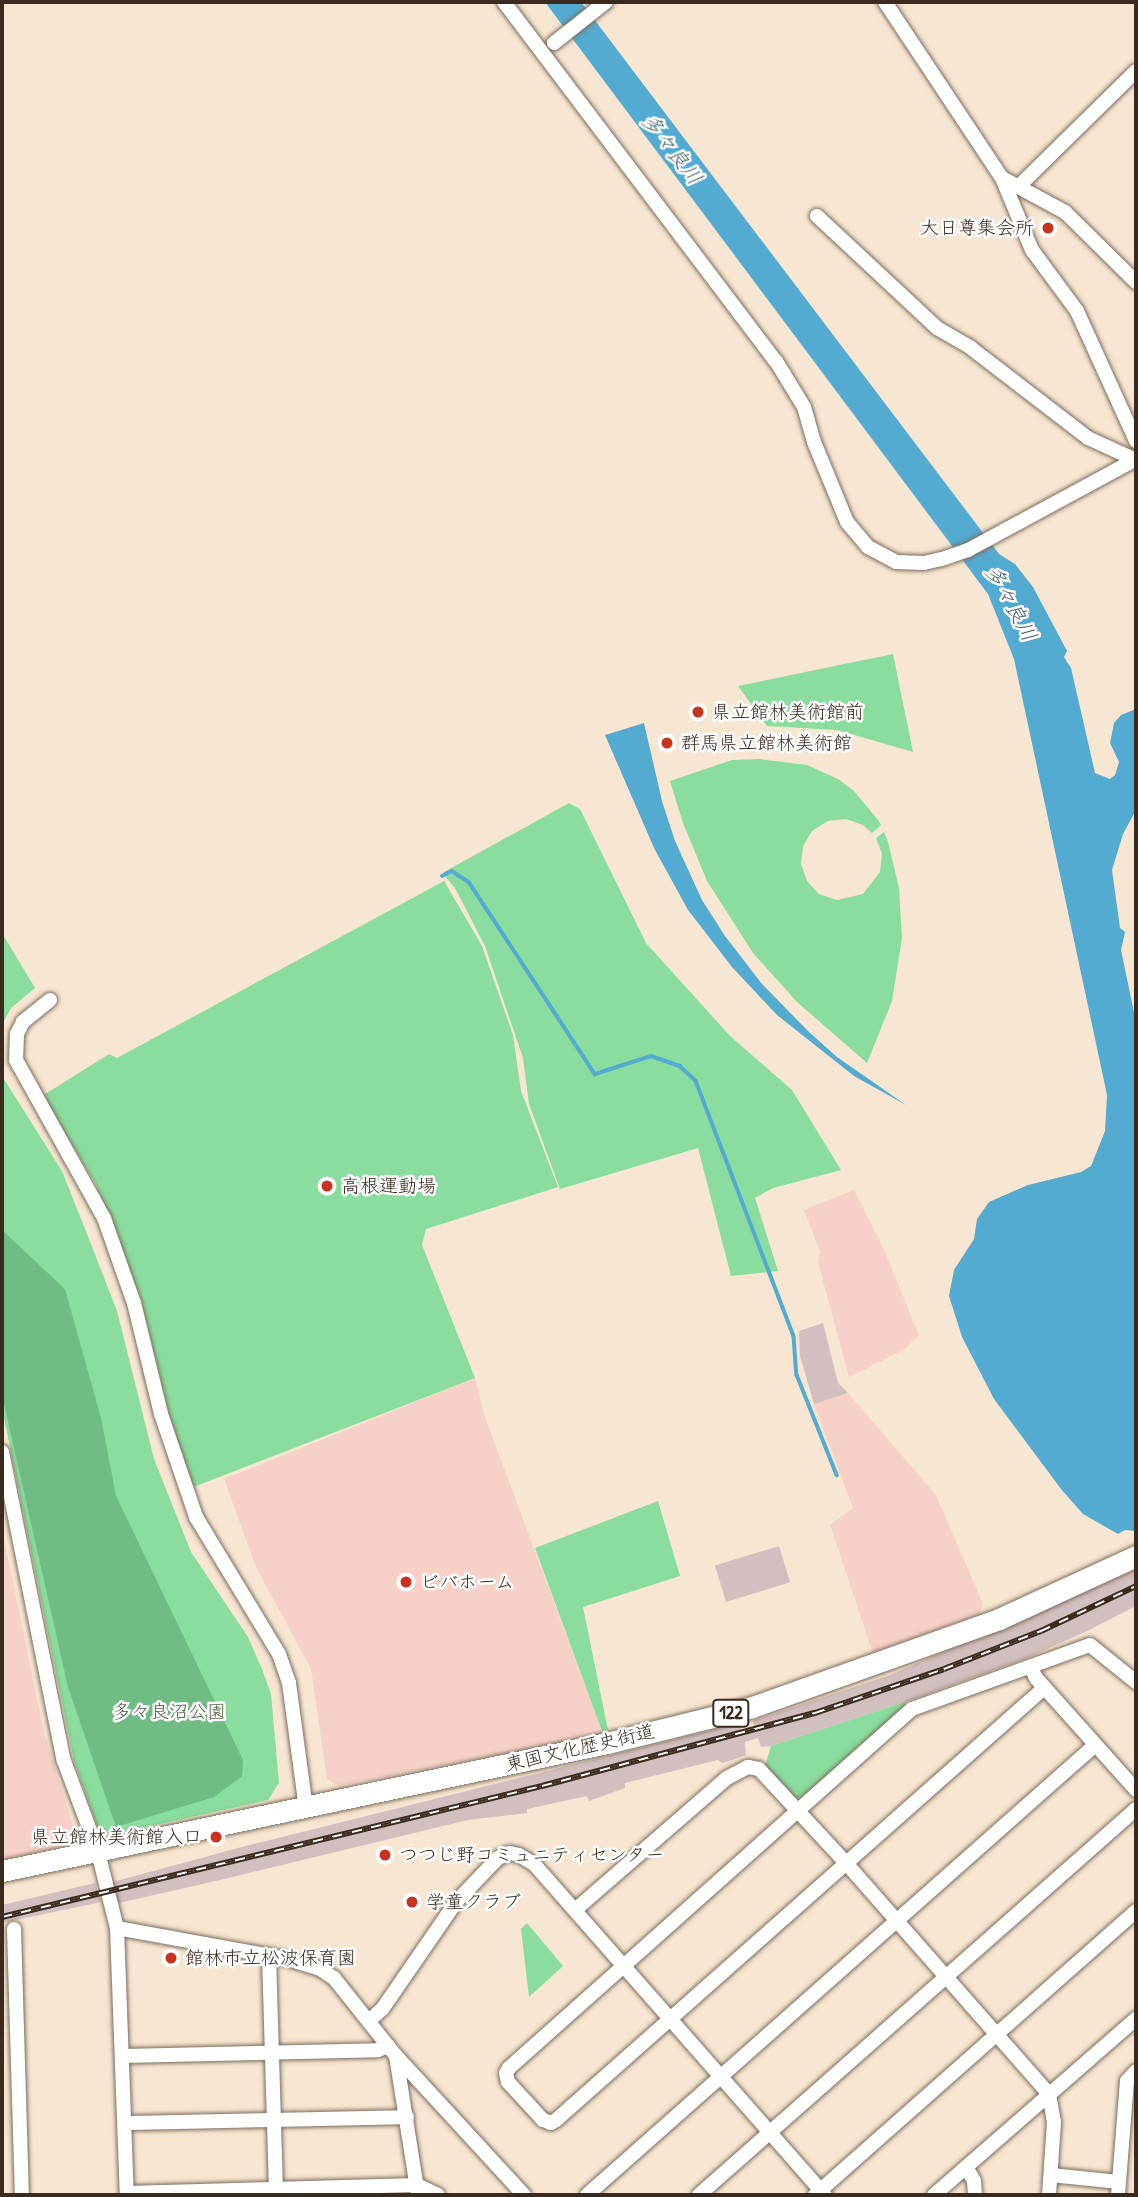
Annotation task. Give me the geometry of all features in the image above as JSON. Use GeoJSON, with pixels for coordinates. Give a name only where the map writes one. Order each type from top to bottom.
{"type":"FeatureCollection","features":[{"type":"Feature","properties":{"kind":"highway","name":"東国文化歴史街道"},"geometry":{"type":"LineString","coordinates":[[2,1871],[607,1743],[752,1707],[999,1619],[1136,1556]]}},
{"type":"Feature","properties":{"kind":"street"},"geometry":{"type":"LineString","coordinates":[[504,2],[776,361],[804,407],[814,442],[847,522],[868,547],[896,562],[924,563],[942,559],[968,550],[1136,459]]}},
{"type":"Feature","properties":{"kind":"street"},"geometry":{"type":"LineString","coordinates":[[885,2],[1002,178],[1032,250],[1077,311],[1136,441]]}},
{"type":"Feature","properties":{"kind":"street"},"geometry":{"type":"LineString","coordinates":[[554,43],[602,6]]}},
{"type":"Feature","properties":{"kind":"street"},"geometry":{"type":"LineString","coordinates":[[1019,186],[1136,71]]}},
{"type":"Feature","properties":{"kind":"street"},"geometry":{"type":"LineString","coordinates":[[1002,178],[1065,212],[1136,282]]}},
{"type":"Feature","properties":{"kind":"street"},"geometry":{"type":"LineString","coordinates":[[817,216],[937,328],[971,348],[1088,439],[1136,459]]}},
{"type":"Feature","properties":{"kind":"street"},"geometry":{"type":"LineString","coordinates":[[50,1000],[23,1021],[17,1034],[16,1060],[104,1218],[134,1303],[161,1413],[196,1517],[279,1654],[289,1683],[306,1808]]}},
{"type":"Feature","properties":{"kind":"street"},"geometry":{"type":"LineString","coordinates":[[2,1452],[64,1761],[98,1852],[116,1924],[127,2194],[417,2190],[438,2195]]}},
{"type":"Feature","properties":{"kind":"street"},"geometry":{"type":"LineString","coordinates":[[1044,1689],[551,2123],[543,2120],[508,2082],[506,2073],[509,2068],[912,1709],[1090,1645],[1136,1682]]}},
{"type":"Feature","properties":{"kind":"street"},"geometry":{"type":"LineString","coordinates":[[1031,1667],[1044,1689],[1136,1790]]}},
{"type":"Feature","properties":{"kind":"street"},"geometry":{"type":"LineString","coordinates":[[587,2195],[1094,1746]]}},
{"type":"Feature","properties":{"kind":"street"},"geometry":{"type":"LineString","coordinates":[[575,1910],[738,1771],[751,1766],[759,1769],[846,1863],[1049,2094],[1054,2122],[1049,2195]]}},
{"type":"Feature","properties":{"kind":"street"},"geometry":{"type":"LineString","coordinates":[[699,2195],[1136,1809]]}},
{"type":"Feature","properties":{"kind":"street"},"geometry":{"type":"LineString","coordinates":[[369,2021],[383,2008],[450,1909],[491,1863],[504,1854],[528,1858],[719,2078],[770,2131],[820,2194],[1136,1911]]}},
{"type":"Feature","properties":{"kind":"street"},"geometry":{"type":"LineString","coordinates":[[116,1924],[269,1955],[320,1969],[334,1978],[392,2051],[524,2195]]}},
{"type":"Feature","properties":{"kind":"street"},"geometry":{"type":"LineString","coordinates":[[14,1929],[22,2195]]}},
{"type":"Feature","properties":{"kind":"street"},"geometry":{"type":"LineString","coordinates":[[269,1955],[276,2191]]}},
{"type":"Feature","properties":{"kind":"street"},"geometry":{"type":"LineString","coordinates":[[934,2195],[1136,2019]]}},
{"type":"Feature","properties":{"kind":"street"},"geometry":{"type":"LineString","coordinates":[[123,2056],[392,2051]]}},
{"type":"Feature","properties":{"kind":"street"},"geometry":{"type":"LineString","coordinates":[[392,2051],[407,2117],[417,2190]]}},
{"type":"Feature","properties":{"kind":"street"},"geometry":{"type":"LineString","coordinates":[[1051,2175],[1118,2188],[1127,2081],[1136,2071]]}},
{"type":"Feature","properties":{"kind":"street"},"geometry":{"type":"LineString","coordinates":[[125,2123],[407,2117]]}},
{"type":"Feature","properties":{"kind":"street"},"geometry":{"type":"LineString","coordinates":[[966,2167],[974,2181],[975,2195]]}},
{"type":"Feature","properties":{"kind":"shaded area"},"geometry":{"type":"Polygon","coordinates":[[[854,1190],[884,1250],[919,1335],[905,1349],[849,1377],[818,1262],[820,1252],[804,1210],[854,1190]]]}},
{"type":"Feature","properties":{"kind":"shaded area"},"geometry":{"type":"Polygon","coordinates":[[[823,1323],[838,1383],[848,1393],[814,1404],[800,1356],[799,1331],[823,1323]]]}},
{"type":"Feature","properties":{"kind":"shaded area","name":"ビバホーム"},"geometry":{"type":"Polygon","coordinates":[[[475,1378],[485,1417],[603,1734],[338,1786],[327,1779],[311,1669],[256,1567],[224,1479],[475,1378]]]}},
{"type":"Feature","properties":{"kind":"shaded area"},"geometry":{"type":"Polygon","coordinates":[[[848,1393],[936,1495],[983,1604],[980,1614],[873,1654],[830,1525],[853,1508],[814,1404],[848,1393]]]}},
{"type":"Feature","properties":{"kind":"shaded area"},"geometry":{"type":"Polygon","coordinates":[[[2,1529],[44,1732],[76,1835],[71,1845],[2,1859],[2,1529]]]}},
{"type":"Feature","properties":{"kind":"shaded area"},"geometry":{"type":"Polygon","coordinates":[[[779,1546],[790,1582],[726,1602],[715,1566],[779,1546]]]}},
{"type":"Feature","properties":{"kind":"shaded area"},"geometry":{"type":"Polygon","coordinates":[[[1136,1569],[1136,1606],[1089,1630],[1027,1658],[771,1746],[761,1747],[758,1738],[745,1742],[746,1755],[732,1760],[722,1763],[718,1760],[625,1783],[625,1788],[589,1801],[587,1796],[527,1809],[527,1813],[468,1820],[220,1880],[119,1903],[114,1901],[109,1883],[238,1848],[740,1723],[742,1733],[755,1729],[753,1721],[890,1675],[1136,1569]]]}},
{"type":"Feature","properties":{"kind":"shaded area"},"geometry":{"type":"Polygon","coordinates":[[[95,1883],[101,1902],[2,1923],[2,1905],[95,1883]]]}},
{"type":"Feature","properties":{"kind":"green space"},"geometry":{"type":"Polygon","coordinates":[[[893,654],[913,752],[837,730],[767,726],[738,686],[893,654]]]}},
{"type":"Feature","properties":{"kind":"green space"},"geometry":{"type":"Polygon","coordinates":[[[759,759],[807,765],[838,779],[854,791],[881,825],[872,833],[863,825],[846,819],[828,821],[812,831],[803,846],[801,864],[807,881],[819,894],[837,900],[863,894],[880,872],[882,854],[876,838],[884,832],[888,842],[899,888],[902,938],[892,1001],[867,1063],[797,1002],[753,953],[707,881],[683,823],[670,781],[732,760],[759,759]]]}},
{"type":"Feature","properties":{"kind":"green space"},"geometry":{"type":"Polygon","coordinates":[[[569,803],[580,809],[646,943],[730,1036],[792,1090],[841,1170],[773,1188],[755,1198],[778,1271],[731,1276],[698,1148],[560,1189],[529,1104],[523,1058],[485,946],[444,872],[569,803]]]}},
{"type":"Feature","properties":{"kind":"green space","name":"高根運動場"},"geometry":{"type":"Polygon","coordinates":[[[444,881],[482,946],[513,1035],[521,1091],[558,1187],[426,1229],[422,1245],[475,1378],[191,1488],[180,1459],[141,1299],[96,1184],[42,1096],[109,1054],[117,1058],[444,881]]]}},
{"type":"Feature","properties":{"kind":"green space"},"geometry":{"type":"Polygon","coordinates":[[[2,933],[35,988],[11,1008],[2,1025],[2,933]]]}},
{"type":"Feature","properties":{"kind":"green space","name":"多々良沼公園"},"geometry":{"type":"Polygon","coordinates":[[[2,1076],[62,1171],[117,1311],[154,1459],[191,1552],[248,1637],[262,1669],[271,1694],[279,1783],[268,1800],[110,1835],[99,1831],[74,1761],[2,1408],[2,1076]]]}},
{"type":"Feature","properties":{"kind":"green space"},"geometry":{"type":"Polygon","coordinates":[[[2,1230],[65,1289],[101,1418],[116,1496],[243,1760],[242,1776],[214,1797],[116,1827],[68,1687],[2,1395],[2,1230]]]}},
{"type":"Feature","properties":{"kind":"green space"},"geometry":{"type":"Polygon","coordinates":[[[658,1501],[680,1576],[583,1607],[608,1730],[603,1734],[535,1548],[658,1501]]]}},
{"type":"Feature","properties":{"kind":"green space"},"geometry":{"type":"Polygon","coordinates":[[[905,1702],[906,1705],[803,1798],[794,1797],[765,1766],[771,1746],[905,1702]]]}},
{"type":"Feature","properties":{"kind":"green space"},"geometry":{"type":"Polygon","coordinates":[[[527,1923],[563,1966],[529,1997],[521,1929],[527,1923]]]}},
{"type":"Feature","properties":{"kind":"water","name":"多々良川"},"geometry":{"type":"Polygon","coordinates":[[[545,2],[581,2],[999,554],[1015,564],[1033,587],[1067,651],[1064,657],[1071,668],[1095,773],[1110,779],[1115,775],[1119,762],[1110,743],[1114,723],[1121,715],[1136,709],[1136,810],[1123,834],[1112,870],[1120,928],[1125,932],[1121,950],[1136,1022],[1136,1531],[1125,1530],[1118,1534],[1083,1514],[1061,1489],[994,1399],[962,1337],[949,1296],[954,1270],[974,1239],[977,1219],[989,1202],[1028,1185],[1081,1172],[1091,1166],[1105,1131],[1107,1095],[1014,659],[988,594],[545,2]]]}},
{"type":"Feature","properties":{"kind":"water"},"geometry":{"type":"Polygon","coordinates":[[[644,723],[662,801],[675,841],[702,900],[725,936],[762,984],[809,1032],[837,1057],[906,1105],[854,1076],[777,1015],[732,967],[688,910],[654,848],[605,735],[644,723]]]}},
{"type":"Feature","properties":{"kind":"waterway"},"geometry":{"type":"LineString","coordinates":[[442,876],[452,871],[469,882],[595,1074],[651,1056],[680,1066],[696,1081],[794,1336],[797,1375],[837,1475]]}},
{"type":"Feature","properties":{"kind":"railway"},"geometry":{"type":"LineString","coordinates":[[2,1917],[542,1786],[815,1713],[944,1669],[1041,1631],[1136,1586]]}},
{"type":"Feature","properties":{"kind":"place","name":"大日尊集会所"},"geometry":{"type":"Point","coordinates":[1048,228]}},
{"type":"Feature","properties":{"kind":"place","name":"県立館林美術館前"},"geometry":{"type":"Point","coordinates":[698,712]}},
{"type":"Feature","properties":{"kind":"place","name":"群馬県立館林美術館"},"geometry":{"type":"Point","coordinates":[667,743]}},
{"type":"Feature","properties":{"kind":"place","name":"高根運動場"},"geometry":{"type":"Point","coordinates":[327,1186]}},
{"type":"Feature","properties":{"kind":"place","name":"ビバホーム"},"geometry":{"type":"Point","coordinates":[406,1582]}},
{"type":"Feature","properties":{"kind":"place","name":"県立館林美術館入口"},"geometry":{"type":"Point","coordinates":[216,1837]}},
{"type":"Feature","properties":{"kind":"place","name":"つつじ野コミュニティセンター"},"geometry":{"type":"Point","coordinates":[385,1855]}},
{"type":"Feature","properties":{"kind":"place","name":"学童クラブ"},"geometry":{"type":"Point","coordinates":[412,1902]}},
{"type":"Feature","properties":{"kind":"place","name":"館林市立松波保育園"},"geometry":{"type":"Point","coordinates":[171,1958]}}]}
